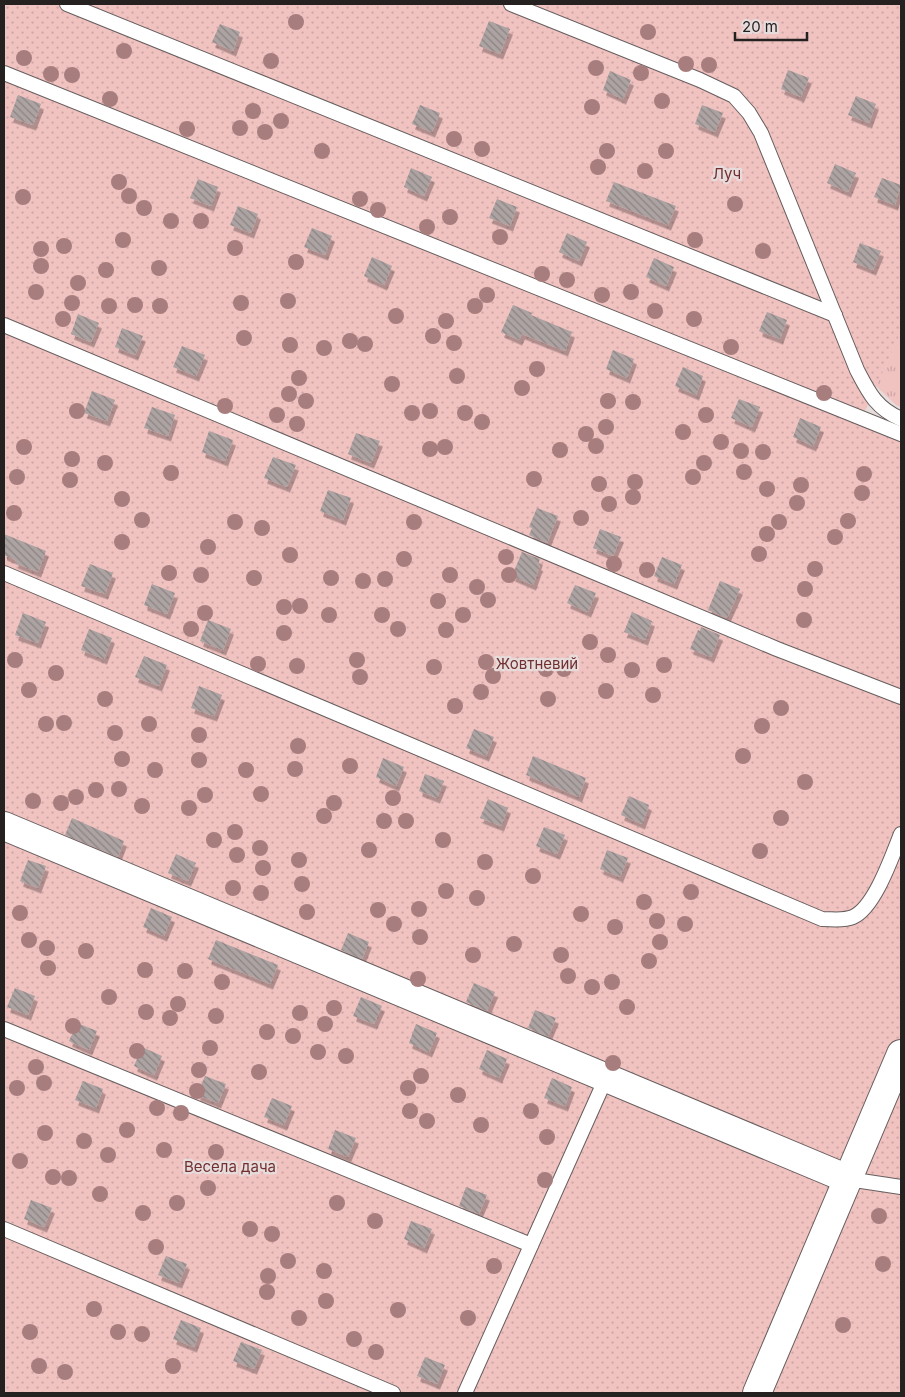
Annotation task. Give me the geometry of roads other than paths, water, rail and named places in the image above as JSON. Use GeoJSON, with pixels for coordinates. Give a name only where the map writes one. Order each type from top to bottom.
{"type":"FeatureCollection","features":[{"type":"Feature","properties":{"kind":"street"},"geometry":{"type":"LineString","coordinates":[[4,826],[848,1179]]}},
{"type":"Feature","properties":{"kind":"street"},"geometry":{"type":"LineString","coordinates":[[757,1393],[901,1054]]}},
{"type":"Feature","properties":{"kind":"lane"},"geometry":{"type":"LineString","coordinates":[[67,4],[834,315]]}},
{"type":"Feature","properties":{"kind":"lane"},"geometry":{"type":"LineString","coordinates":[[511,4],[700,80],[734,96],[761,133],[834,315],[871,398],[892,414],[901,418]]}},
{"type":"Feature","properties":{"kind":"lane"},"geometry":{"type":"LineString","coordinates":[[4,73],[901,434]]}},
{"type":"Feature","properties":{"kind":"lane"},"geometry":{"type":"LineString","coordinates":[[4,325],[758,642],[901,698]]}},
{"type":"Feature","properties":{"kind":"lane"},"geometry":{"type":"LineString","coordinates":[[4,573],[822,919],[842,920],[853,917],[864,909],[882,880],[901,834]]}},
{"type":"Feature","properties":{"kind":"lane"},"geometry":{"type":"LineString","coordinates":[[4,1029],[531,1245]]}},
{"type":"Feature","properties":{"kind":"lane"},"geometry":{"type":"LineString","coordinates":[[465,1393],[606,1078]]}},
{"type":"Feature","properties":{"kind":"lane"},"geometry":{"type":"LineString","coordinates":[[848,1179],[901,1187]]}},
{"type":"Feature","properties":{"kind":"lane"},"geometry":{"type":"LineString","coordinates":[[4,1229],[393,1393]]}},
{"type":"Feature","properties":{"kind":"park label","name":"Луч"},"geometry":{"type":"Point","coordinates":[727,174]}},
{"type":"Feature","properties":{"kind":"park label","name":"Жовтневий"},"geometry":{"type":"Point","coordinates":[537,664]}},
{"type":"Feature","properties":{"kind":"park label","name":"Весела дача"},"geometry":{"type":"Point","coordinates":[230,1167]}}]}
